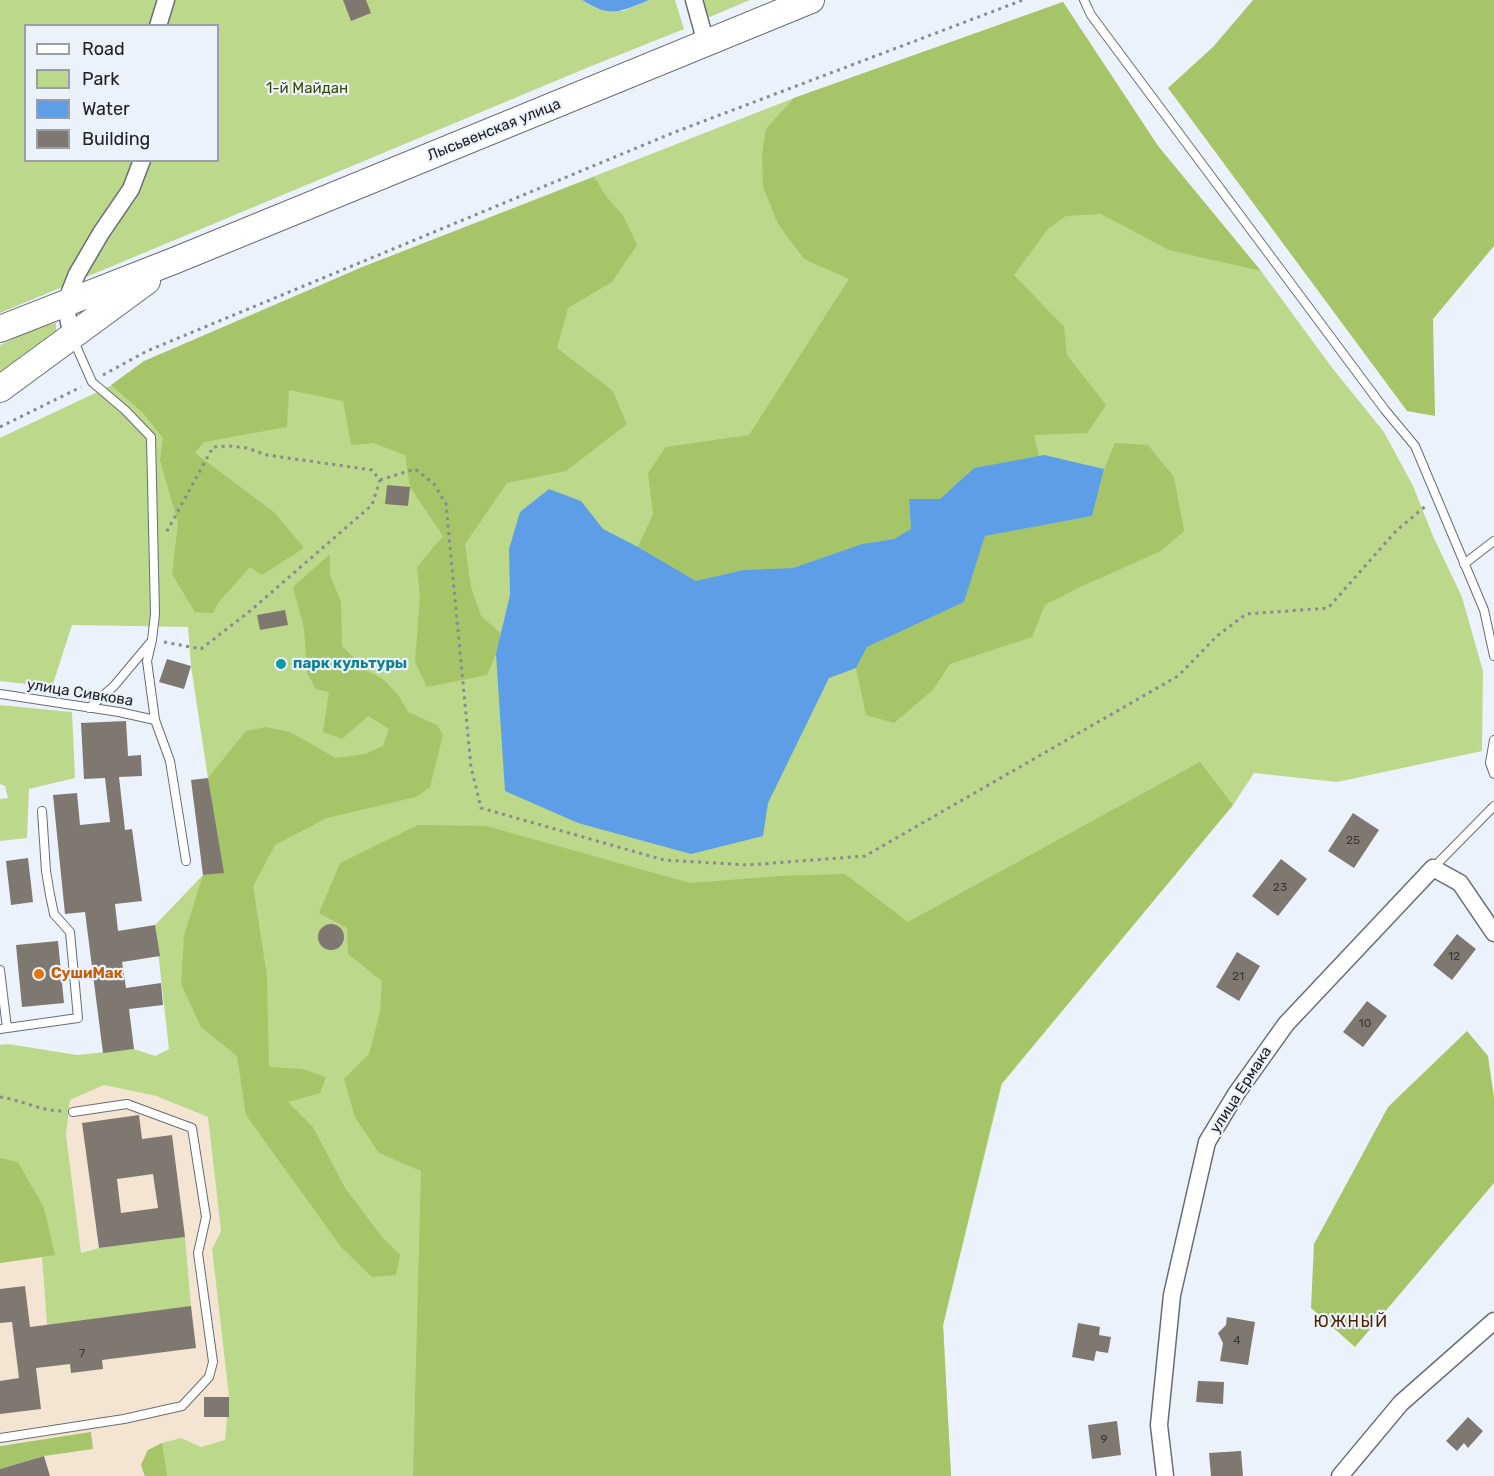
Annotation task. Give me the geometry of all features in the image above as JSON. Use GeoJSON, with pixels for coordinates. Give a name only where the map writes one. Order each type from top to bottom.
{"type":"FeatureCollection","features":[{"type":"Feature","properties":{"kind":"main road","name":"Лысьвенская улица"},"geometry":{"type":"LineString","coordinates":[[0,329],[176,260],[811,0]]}},
{"type":"Feature","properties":{"kind":"main road","name":"Лысьвенская улица"},"geometry":{"type":"LineString","coordinates":[[0,389],[176,260]]}},
{"type":"Feature","properties":{"kind":"street"},"geometry":{"type":"LineString","coordinates":[[159,24],[166,0]]}},
{"type":"Feature","properties":{"kind":"street"},"geometry":{"type":"LineString","coordinates":[[694,0],[706,43]]}},
{"type":"Feature","properties":{"kind":"street"},"geometry":{"type":"LineString","coordinates":[[72,336],[65,304],[77,274],[131,189],[141,162]]}},
{"type":"Feature","properties":{"kind":"street"},"geometry":{"type":"LineString","coordinates":[[1433,868],[1460,883],[1494,933]]}},
{"type":"Feature","properties":{"kind":"street","name":"улица Ермака"},"geometry":{"type":"LineString","coordinates":[[1165,1476],[1159,1425],[1172,1295],[1207,1142],[1236,1095],[1286,1024],[1433,868]]}},
{"type":"Feature","properties":{"kind":"street"},"geometry":{"type":"LineString","coordinates":[[1340,1476],[1401,1403],[1494,1321]]}},
{"type":"Feature","properties":{"kind":"lane"},"geometry":{"type":"LineString","coordinates":[[1084,0],[1091,15],[1385,410],[1415,446],[1484,610],[1494,656]]}},
{"type":"Feature","properties":{"kind":"lane"},"geometry":{"type":"LineString","coordinates":[[72,336],[92,382],[125,410],[151,437],[155,614],[147,661],[155,720],[170,761],[186,861]]}},
{"type":"Feature","properties":{"kind":"lane"},"geometry":{"type":"LineString","coordinates":[[1464,564],[1494,541]]}},
{"type":"Feature","properties":{"kind":"lane"},"geometry":{"type":"LineString","coordinates":[[89,708],[114,686],[152,640]]}},
{"type":"Feature","properties":{"kind":"lane","name":"улица Сивкова"},"geometry":{"type":"LineString","coordinates":[[0,694],[155,720]]}},
{"type":"Feature","properties":{"kind":"lane"},"geometry":{"type":"LineString","coordinates":[[1494,740],[1490,763],[1494,774]]}},
{"type":"Feature","properties":{"kind":"lane"},"geometry":{"type":"LineString","coordinates":[[1433,868],[1494,806]]}},
{"type":"Feature","properties":{"kind":"lane"},"geometry":{"type":"LineString","coordinates":[[0,970],[3,1029],[78,1018],[70,932],[54,914],[46,871],[42,811]]}},
{"type":"Feature","properties":{"kind":"lane"},"geometry":{"type":"LineString","coordinates":[[0,1438],[124,1419],[182,1406],[209,1377],[213,1362],[198,1253],[206,1217],[192,1128],[127,1104],[73,1112]]}},
{"type":"Feature","properties":{"kind":"path"},"geometry":{"type":"LineString","coordinates":[[0,427],[158,347],[675,132],[1023,0]]}},
{"type":"Feature","properties":{"kind":"path"},"geometry":{"type":"LineString","coordinates":[[154,556],[213,447],[247,448],[267,455],[372,470],[380,480]]}},
{"type":"Feature","properties":{"kind":"path"},"geometry":{"type":"LineString","coordinates":[[380,480],[415,470],[434,484],[447,504],[471,767],[481,808],[664,860],[748,865],[865,856],[1178,676],[1217,636],[1246,614],[1328,608],[1396,531],[1436,497]]}},
{"type":"Feature","properties":{"kind":"path"},"geometry":{"type":"LineString","coordinates":[[152,640],[201,650],[250,611],[372,505],[380,480]]}},
{"type":"Feature","properties":{"kind":"path"},"geometry":{"type":"LineString","coordinates":[[0,1097],[19,1100],[48,1111],[73,1112]]}},
{"type":"Feature","properties":{"kind":"shaded area"},"geometry":{"type":"Polygon","coordinates":[[[104,1085],[156,1096],[208,1117],[221,1231],[212,1249],[229,1397],[225,1441],[201,1447],[181,1439],[141,1465],[145,1476],[50,1476],[44,1456],[93,1449],[91,1433],[0,1445],[0,1263],[42,1257],[47,1325],[99,1248],[81,1253],[66,1135],[70,1100],[104,1085]]]}},
{"type":"Feature","properties":{"kind":"green space","name":"1-й Майдан"},"geometry":{"type":"Polygon","coordinates":[[[0,0],[582,0],[595,8],[623,11],[649,0],[675,0],[684,29],[0,313],[0,0]]]}},
{"type":"Feature","properties":{"kind":"green space"},"geometry":{"type":"Polygon","coordinates":[[[700,0],[750,0],[705,19],[700,0]]]}},
{"type":"Feature","properties":{"kind":"green space"},"geometry":{"type":"Polygon","coordinates":[[[1253,0],[1494,0],[1494,246],[1433,319],[1435,416],[1407,411],[1168,88],[1213,47],[1253,0]]]}},
{"type":"Feature","properties":{"kind":"green space"},"geometry":{"type":"Polygon","coordinates":[[[1063,2],[1158,146],[1261,271],[1333,369],[1384,432],[1413,486],[1433,536],[1462,597],[1483,671],[1482,751],[1337,782],[1254,773],[1233,805],[1002,1084],[943,1325],[951,1476],[145,1476],[141,1465],[148,1450],[162,1443],[181,1438],[201,1447],[225,1440],[229,1397],[212,1249],[221,1231],[208,1117],[156,1096],[104,1085],[70,1100],[66,1135],[81,1253],[99,1248],[185,1237],[191,1307],[47,1325],[42,1257],[0,1263],[0,1045],[8,1044],[77,1055],[134,1049],[155,1056],[169,1049],[155,925],[203,875],[223,872],[219,834],[213,812],[191,666],[188,627],[72,625],[52,687],[0,681],[0,438],[360,268],[794,98],[1063,2]]]}},
{"type":"Feature","properties":{"kind":"green space"},"geometry":{"type":"Polygon","coordinates":[[[1063,2],[1158,146],[1261,271],[1169,250],[1101,214],[1066,216],[1048,229],[1014,275],[1064,327],[1067,355],[1106,405],[1087,433],[1034,435],[1039,456],[974,468],[940,499],[909,499],[911,530],[894,539],[862,544],[793,568],[743,570],[696,581],[638,547],[653,514],[648,473],[666,447],[749,435],[849,279],[804,259],[778,224],[763,187],[762,154],[766,129],[794,98],[1063,2]]]}},
{"type":"Feature","properties":{"kind":"green space"},"geometry":{"type":"Polygon","coordinates":[[[594,177],[624,217],[637,245],[612,282],[568,308],[557,348],[612,390],[627,424],[566,471],[507,483],[465,544],[471,587],[481,616],[501,634],[487,675],[427,687],[415,662],[420,597],[417,567],[443,536],[410,487],[405,455],[373,443],[351,445],[343,401],[289,390],[287,427],[204,442],[195,453],[275,513],[304,548],[262,575],[250,567],[218,603],[213,613],[195,612],[172,574],[178,523],[160,460],[163,438],[143,413],[111,385],[144,361],[360,268],[594,177]]]}},
{"type":"Feature","properties":{"kind":"green space"},"geometry":{"type":"Polygon","coordinates":[[[56,323],[56,336],[0,378],[0,345],[35,329],[56,323]]]}},
{"type":"Feature","properties":{"kind":"green space"},"geometry":{"type":"Polygon","coordinates":[[[1115,443],[1148,445],[1174,477],[1184,531],[1161,551],[1045,605],[1032,637],[950,664],[933,690],[894,723],[866,715],[856,668],[867,647],[964,602],[985,536],[1092,516],[1104,469],[1115,443]]]}},
{"type":"Feature","properties":{"kind":"green space"},"geometry":{"type":"Polygon","coordinates":[[[330,554],[330,575],[341,602],[342,646],[367,671],[383,679],[399,696],[408,712],[437,725],[443,735],[430,787],[416,797],[327,818],[275,845],[253,886],[267,976],[269,1067],[302,1069],[326,1077],[320,1093],[288,1102],[313,1127],[345,1188],[382,1237],[400,1255],[396,1275],[372,1277],[341,1247],[246,1115],[237,1056],[201,1027],[181,984],[184,936],[203,875],[223,872],[208,778],[246,731],[266,727],[290,732],[336,758],[365,754],[383,746],[389,729],[368,716],[342,739],[323,732],[329,692],[316,689],[307,673],[304,628],[293,587],[330,554]]]}},
{"type":"Feature","properties":{"kind":"green space"},"geometry":{"type":"Polygon","coordinates":[[[0,705],[72,712],[75,778],[29,789],[27,838],[0,841],[0,799],[8,798],[5,786],[0,784],[0,705]]]}},
{"type":"Feature","properties":{"kind":"green space"},"geometry":{"type":"Polygon","coordinates":[[[1200,762],[1233,805],[1001,1084],[943,1325],[951,1476],[413,1476],[421,1171],[379,1153],[355,1117],[344,1079],[369,1054],[380,1012],[382,981],[348,954],[347,928],[319,913],[340,863],[418,825],[486,826],[690,883],[845,874],[908,922],[1200,762]]]}},
{"type":"Feature","properties":{"kind":"green space"},"geometry":{"type":"Polygon","coordinates":[[[1467,1031],[1488,1056],[1494,1098],[1494,1183],[1355,1347],[1311,1308],[1314,1244],[1388,1107],[1467,1031]]]}},
{"type":"Feature","properties":{"kind":"green space"},"geometry":{"type":"Polygon","coordinates":[[[0,1158],[18,1162],[44,1208],[55,1255],[0,1263],[0,1158]]]}},
{"type":"Feature","properties":{"kind":"green space"},"geometry":{"type":"Polygon","coordinates":[[[91,1432],[93,1449],[44,1456],[0,1469],[0,1446],[91,1432]]]}},
{"type":"Feature","properties":{"kind":"green space"},"geometry":{"type":"Polygon","coordinates":[[[162,1443],[167,1476],[145,1476],[141,1465],[148,1450],[162,1443]]]}},
{"type":"Feature","properties":{"kind":"water"},"geometry":{"type":"Polygon","coordinates":[[[582,0],[649,0],[630,8],[608,11],[582,0]]]}},
{"type":"Feature","properties":{"kind":"water"},"geometry":{"type":"Polygon","coordinates":[[[1044,455],[1104,469],[1092,516],[985,536],[964,602],[867,647],[856,668],[829,678],[768,803],[763,836],[691,854],[578,823],[505,791],[496,654],[510,595],[509,549],[520,512],[549,489],[581,501],[603,529],[696,581],[743,570],[793,568],[862,544],[894,539],[911,529],[909,499],[940,499],[974,468],[1044,455]]]}},
{"type":"Feature","properties":{"kind":"building"},"geometry":{"type":"Polygon","coordinates":[[[343,0],[366,0],[371,13],[351,21],[343,0]]]}},
{"type":"Feature","properties":{"kind":"building"},"geometry":{"type":"Polygon","coordinates":[[[387,485],[410,487],[408,506],[385,504],[387,485]]]}},
{"type":"Feature","properties":{"kind":"building"},"geometry":{"type":"Polygon","coordinates":[[[285,610],[288,625],[260,630],[257,615],[285,610]]]}},
{"type":"Feature","properties":{"kind":"building"},"geometry":{"type":"Polygon","coordinates":[[[167,659],[191,666],[184,689],[159,682],[167,659]]]}},
{"type":"Feature","properties":{"kind":"building"},"geometry":{"type":"Polygon","coordinates":[[[126,721],[128,756],[141,755],[142,776],[119,777],[125,830],[132,829],[142,901],[115,904],[118,931],[155,925],[160,956],[122,962],[126,988],[161,983],[163,1005],[129,1009],[134,1049],[103,1053],[85,912],[65,914],[53,795],[77,793],[80,825],[110,822],[105,778],[84,779],[81,723],[126,721]]]}},
{"type":"Feature","properties":{"kind":"building"},"geometry":{"type":"Polygon","coordinates":[[[208,778],[224,873],[203,875],[191,780],[208,778]]]}},
{"type":"Feature","properties":{"kind":"building"},"geometry":{"type":"Polygon","coordinates":[[[1353,813],[1379,830],[1354,868],[1328,851],[1353,813]]]}},
{"type":"Feature","properties":{"kind":"building"},"geometry":{"type":"Polygon","coordinates":[[[28,858],[33,902],[11,905],[6,861],[28,858]]]}},
{"type":"Feature","properties":{"kind":"building"},"geometry":{"type":"Polygon","coordinates":[[[1281,859],[1307,879],[1278,916],[1252,896],[1281,859]]]}},
{"type":"Feature","properties":{"kind":"building"},"geometry":{"type":"Polygon","coordinates":[[[331,924],[340,928],[344,937],[340,946],[331,950],[322,946],[318,937],[322,928],[331,924]]]}},
{"type":"Feature","properties":{"kind":"building"},"geometry":{"type":"Polygon","coordinates":[[[1457,934],[1476,949],[1452,980],[1433,965],[1457,934]]]}},
{"type":"Feature","properties":{"kind":"building"},"geometry":{"type":"Polygon","coordinates":[[[58,941],[64,1003],[22,1007],[16,945],[58,941]]]}},
{"type":"Feature","properties":{"kind":"building"},"geometry":{"type":"Polygon","coordinates":[[[1237,952],[1260,966],[1239,1001],[1216,987],[1237,952]]]}},
{"type":"Feature","properties":{"kind":"building"},"geometry":{"type":"Polygon","coordinates":[[[1367,1001],[1387,1016],[1363,1047],[1343,1032],[1367,1001]]]}},
{"type":"Feature","properties":{"kind":"building"},"geometry":{"type":"Polygon","coordinates":[[[139,1115],[142,1139],[172,1135],[185,1237],[99,1248],[82,1123],[139,1115]],[[153,1174],[117,1179],[121,1213],[158,1208],[153,1174]]]}},
{"type":"Feature","properties":{"kind":"building"},"geometry":{"type":"Polygon","coordinates":[[[25,1286],[30,1327],[191,1306],[196,1348],[102,1360],[103,1369],[71,1373],[70,1364],[36,1368],[41,1409],[0,1414],[0,1381],[19,1378],[12,1322],[0,1323],[0,1289],[25,1286]]]}},
{"type":"Feature","properties":{"kind":"building"},"geometry":{"type":"Polygon","coordinates":[[[1227,1317],[1255,1322],[1248,1365],[1220,1361],[1223,1343],[1218,1333],[1226,1325],[1227,1317]]]}},
{"type":"Feature","properties":{"kind":"building"},"geometry":{"type":"Polygon","coordinates":[[[1078,1323],[1100,1327],[1099,1335],[1111,1337],[1108,1353],[1096,1351],[1094,1361],[1072,1357],[1078,1323]]]}},
{"type":"Feature","properties":{"kind":"building"},"geometry":{"type":"Polygon","coordinates":[[[1198,1381],[1224,1382],[1223,1404],[1196,1402],[1198,1381]]]}},
{"type":"Feature","properties":{"kind":"building"},"geometry":{"type":"Polygon","coordinates":[[[204,1397],[229,1397],[229,1417],[204,1417],[204,1397]]]}},
{"type":"Feature","properties":{"kind":"building"},"geometry":{"type":"Polygon","coordinates":[[[1468,1417],[1483,1431],[1468,1448],[1464,1443],[1457,1451],[1446,1441],[1468,1417]]]}},
{"type":"Feature","properties":{"kind":"building"},"geometry":{"type":"Polygon","coordinates":[[[1117,1421],[1121,1455],[1092,1459],[1088,1425],[1117,1421]]]}},
{"type":"Feature","properties":{"kind":"building"},"geometry":{"type":"Polygon","coordinates":[[[1241,1451],[1243,1476],[1211,1476],[1209,1453],[1241,1451]]]}},
{"type":"Feature","properties":{"kind":"building"},"geometry":{"type":"Polygon","coordinates":[[[44,1456],[50,1476],[0,1476],[0,1469],[44,1456]]]}},
{"type":"Feature","properties":{"kind":"place","name":"парк культуры"},"geometry":{"type":"Point","coordinates":[281,664]}},
{"type":"Feature","properties":{"kind":"place","name":"СушиМак"},"geometry":{"type":"Point","coordinates":[39,974]}},
{"type":"Feature","properties":{"kind":"district","name":"ЮЖНЫЙ"},"geometry":{"type":"Point","coordinates":[1351,1322]}}]}
